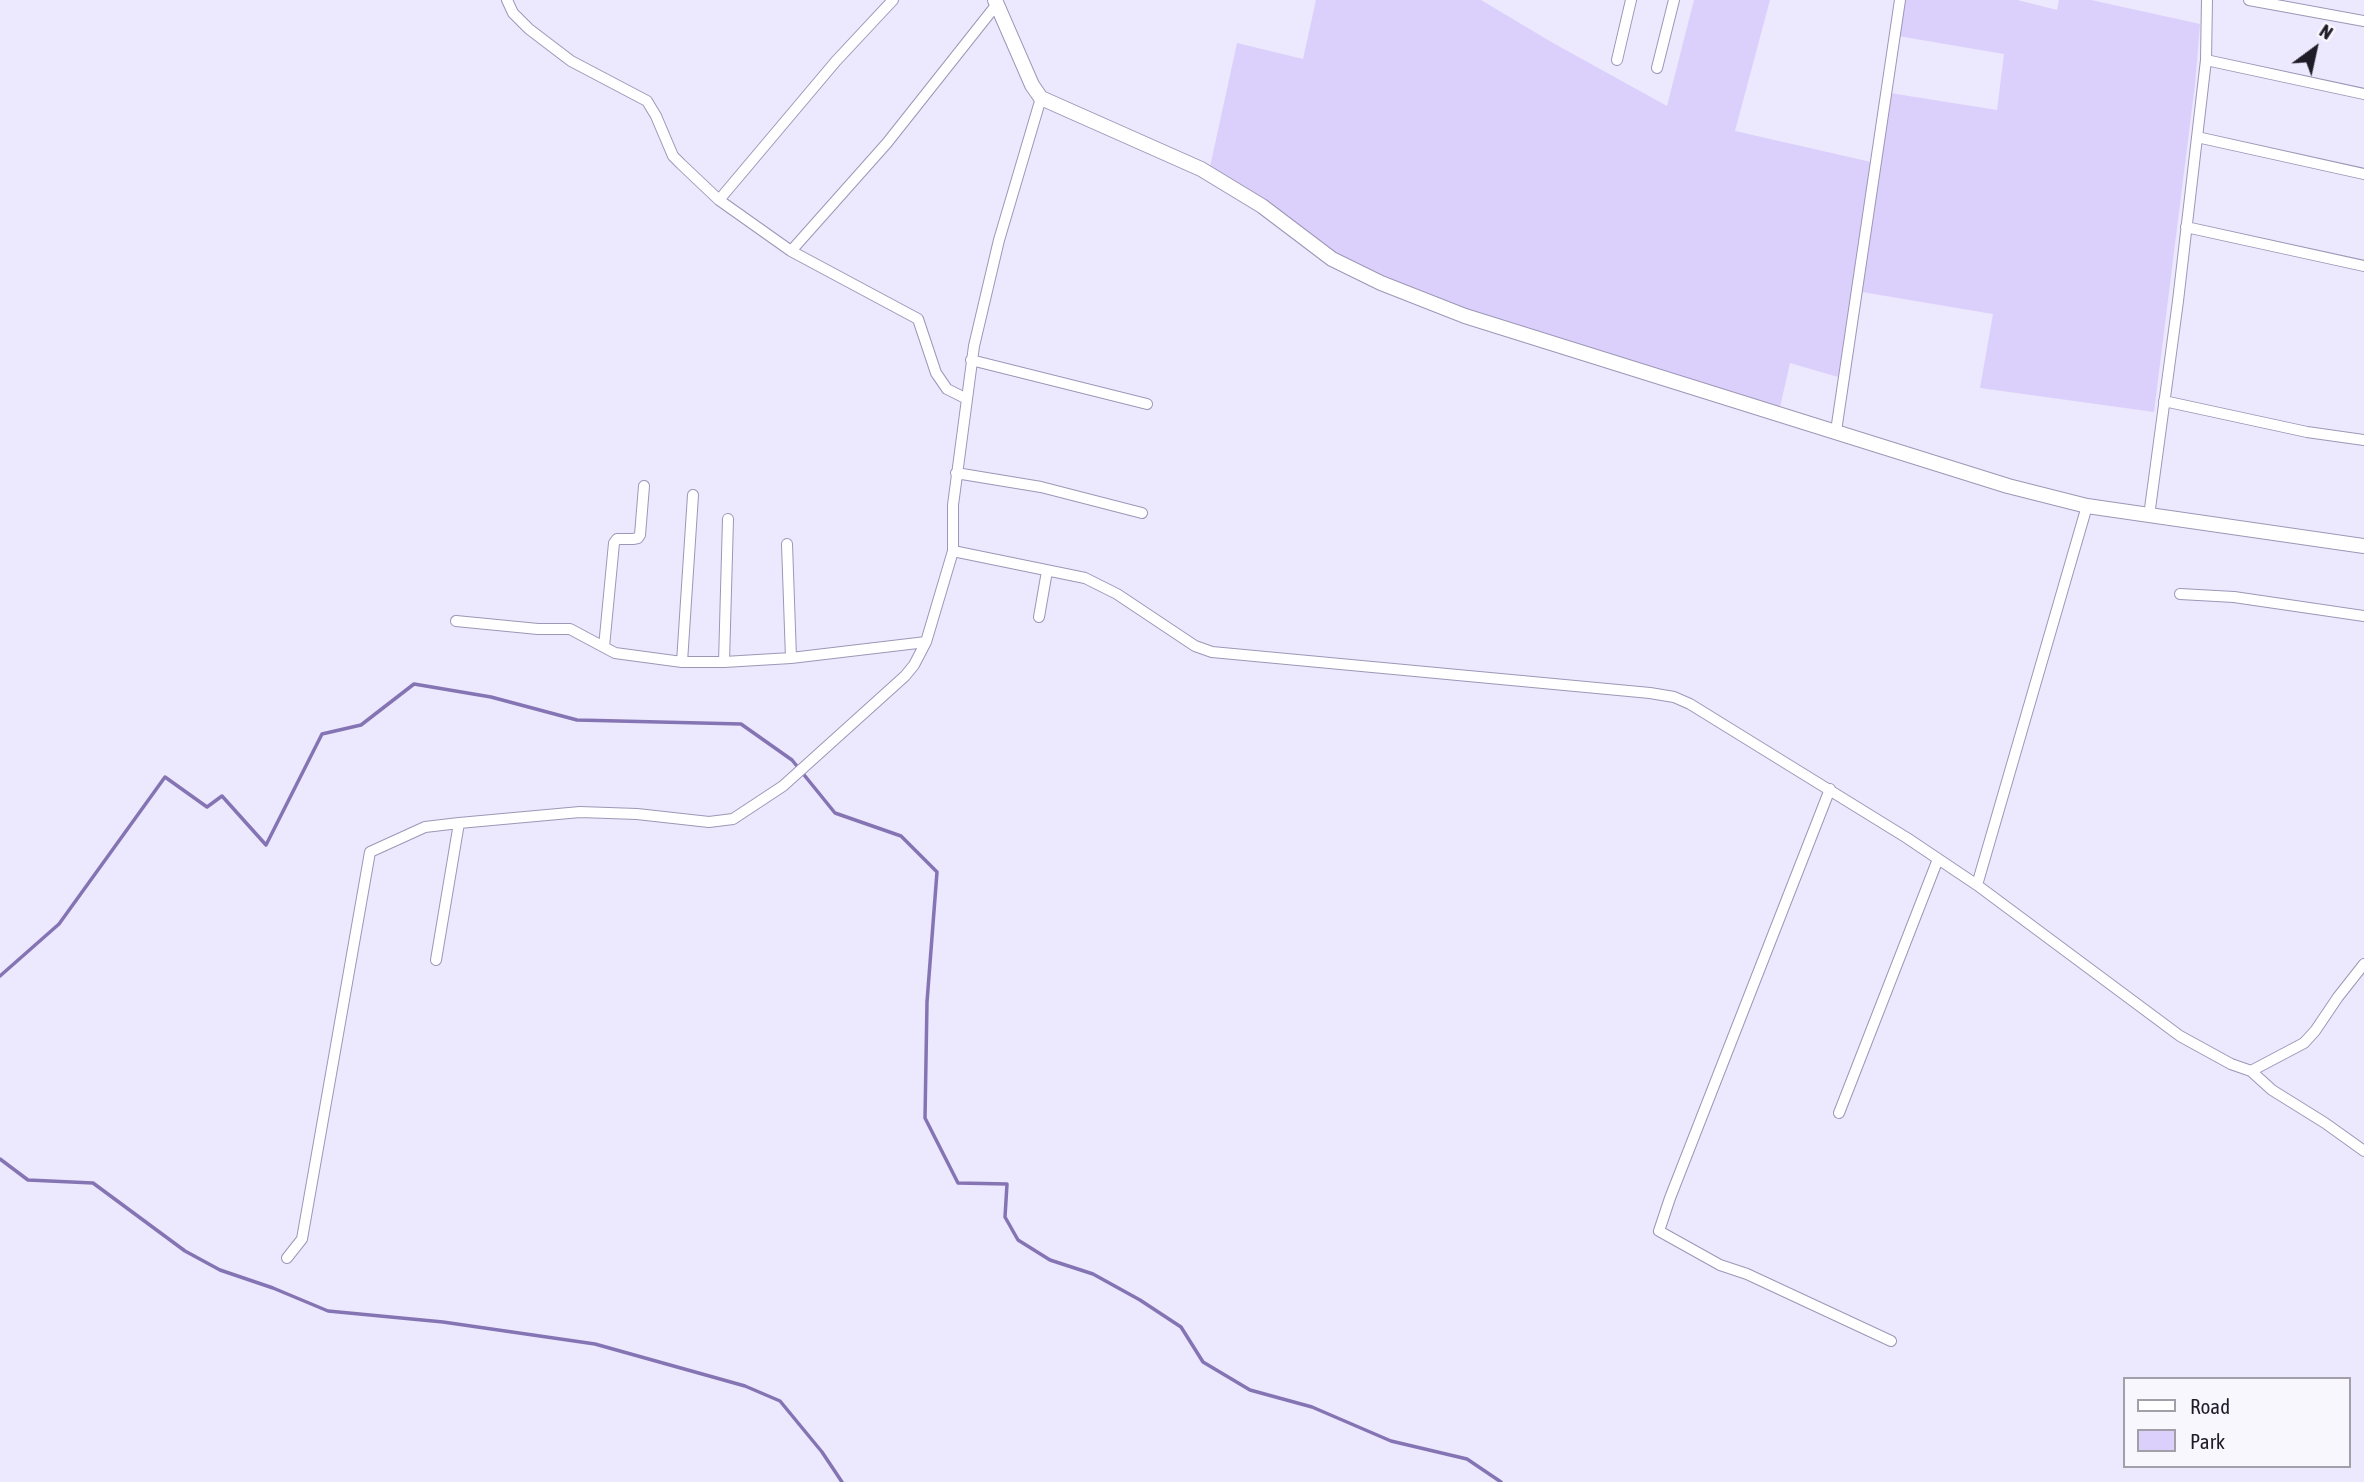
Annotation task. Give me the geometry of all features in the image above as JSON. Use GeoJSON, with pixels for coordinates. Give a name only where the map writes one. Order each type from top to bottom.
{"type":"FeatureCollection","features":[{"type":"Feature","properties":{"kind":"street"},"geometry":{"type":"LineString","coordinates":[[507,0],[513,13],[529,29],[570,61],[647,102],[673,156],[719,201],[792,251],[918,319],[936,373],[947,389],[965,398]]}},
{"type":"Feature","properties":{"kind":"street"},"geometry":{"type":"LineString","coordinates":[[719,201],[836,61],[893,0]]}},
{"type":"Feature","properties":{"kind":"street"},"geometry":{"type":"LineString","coordinates":[[1617,60],[1632,0]]}},
{"type":"Feature","properties":{"kind":"street"},"geometry":{"type":"LineString","coordinates":[[1657,68],[1674,0]]}},
{"type":"Feature","properties":{"kind":"street"},"geometry":{"type":"LineString","coordinates":[[1836,431],[1900,0]]}},
{"type":"Feature","properties":{"kind":"street"},"geometry":{"type":"LineString","coordinates":[[2149,516],[2206,60],[2207,0]]}},
{"type":"Feature","properties":{"kind":"street"},"geometry":{"type":"LineString","coordinates":[[2249,0],[2364,21]]}},
{"type":"Feature","properties":{"kind":"street"},"geometry":{"type":"LineString","coordinates":[[792,251],[887,142],[996,2],[1032,85],[1041,98],[1201,169],[1262,206],[1332,259],[1381,283],[1465,316],[2008,486],[2087,506],[2364,546]]}},
{"type":"Feature","properties":{"kind":"street"},"geometry":{"type":"LineString","coordinates":[[2206,60],[2364,94]]}},
{"type":"Feature","properties":{"kind":"street"},"geometry":{"type":"LineString","coordinates":[[288,1258],[302,1239],[370,852],[425,827],[459,822],[580,812],[723,821],[733,819],[783,786],[914,665],[926,642],[953,551],[951,526],[971,360],[999,240],[1041,98]]}},
{"type":"Feature","properties":{"kind":"street"},"geometry":{"type":"LineString","coordinates":[[2197,137],[2364,174]]}},
{"type":"Feature","properties":{"kind":"street"},"geometry":{"type":"LineString","coordinates":[[2186,227],[2364,266]]}},
{"type":"Feature","properties":{"kind":"street"},"geometry":{"type":"LineString","coordinates":[[971,360],[1147,404]]}},
{"type":"Feature","properties":{"kind":"street"},"geometry":{"type":"LineString","coordinates":[[2164,401],[2307,432],[2364,440]]}},
{"type":"Feature","properties":{"kind":"street"},"geometry":{"type":"LineString","coordinates":[[956,473],[1041,487],[1142,513]]}},
{"type":"Feature","properties":{"kind":"street"},"geometry":{"type":"LineString","coordinates":[[604,647],[614,543],[617,539],[638,538],[644,486]]}},
{"type":"Feature","properties":{"kind":"street"},"geometry":{"type":"LineString","coordinates":[[682,662],[693,495]]}},
{"type":"Feature","properties":{"kind":"street"},"geometry":{"type":"LineString","coordinates":[[1977,886],[2087,506]]}},
{"type":"Feature","properties":{"kind":"street"},"geometry":{"type":"LineString","coordinates":[[724,662],[728,519]]}},
{"type":"Feature","properties":{"kind":"street"},"geometry":{"type":"LineString","coordinates":[[786,544],[791,657]]}},
{"type":"Feature","properties":{"kind":"street"},"geometry":{"type":"LineString","coordinates":[[953,551],[1100,583],[1195,646],[1212,652],[1674,697],[1720,721],[1938,859],[2180,1036],[2251,1072],[2272,1090],[2364,1151]]}},
{"type":"Feature","properties":{"kind":"street"},"geometry":{"type":"LineString","coordinates":[[1039,617],[1046,571]]}},
{"type":"Feature","properties":{"kind":"street"},"geometry":{"type":"LineString","coordinates":[[2180,594],[2234,597],[2364,616]]}},
{"type":"Feature","properties":{"kind":"street"},"geometry":{"type":"LineString","coordinates":[[456,621],[538,629],[570,629],[615,653],[682,662],[791,657],[926,642]]}},
{"type":"Feature","properties":{"kind":"street"},"geometry":{"type":"LineString","coordinates":[[1830,789],[1670,1198],[1660,1231],[1720,1265],[1746,1274],[1891,1341]]}},
{"type":"Feature","properties":{"kind":"street"},"geometry":{"type":"LineString","coordinates":[[436,960],[459,822]]}},
{"type":"Feature","properties":{"kind":"street"},"geometry":{"type":"LineString","coordinates":[[1839,1113],[1938,859]]}},
{"type":"Feature","properties":{"kind":"street"},"geometry":{"type":"LineString","coordinates":[[2251,1072],[2304,1043],[2364,964]]}},
{"type":"Feature","properties":{"kind":"green space"},"geometry":{"type":"Polygon","coordinates":[[[1316,0],[1481,0],[1667,106],[1694,0],[1770,0],[1735,131],[1871,162],[1838,377],[1790,363],[1780,407],[1577,347],[1468,310],[1345,262],[1210,167],[1237,43],[1303,59],[1316,0]]]}},
{"type":"Feature","properties":{"kind":"green space"},"geometry":{"type":"Polygon","coordinates":[[[1903,0],[2017,0],[2057,10],[2059,0],[2091,0],[2200,24],[2154,412],[1980,388],[1993,314],[1862,292],[1890,93],[1997,110],[2004,54],[1898,36],[1903,0]]]}},
{"type":"Feature","properties":{"kind":"waterway"},"geometry":{"type":"LineString","coordinates":[[0,976],[59,924],[165,777],[207,807],[222,796],[266,845],[322,734],[361,725],[414,684],[491,697],[577,720],[741,724],[792,760],[835,813],[901,836],[937,872],[927,1002],[925,1118],[958,1183],[1007,1184],[1005,1217],[1018,1240],[1050,1260],[1093,1274],[1140,1300],[1181,1327],[1203,1362],[1250,1390],[1312,1407],[1391,1441],[1467,1459],[1501,1482]]}},
{"type":"Feature","properties":{"kind":"waterway"},"geometry":{"type":"LineString","coordinates":[[0,1159],[28,1180],[93,1183],[185,1251],[220,1270],[328,1311],[443,1322],[595,1344],[745,1386],[780,1401],[822,1452],[842,1482]]}}]}
